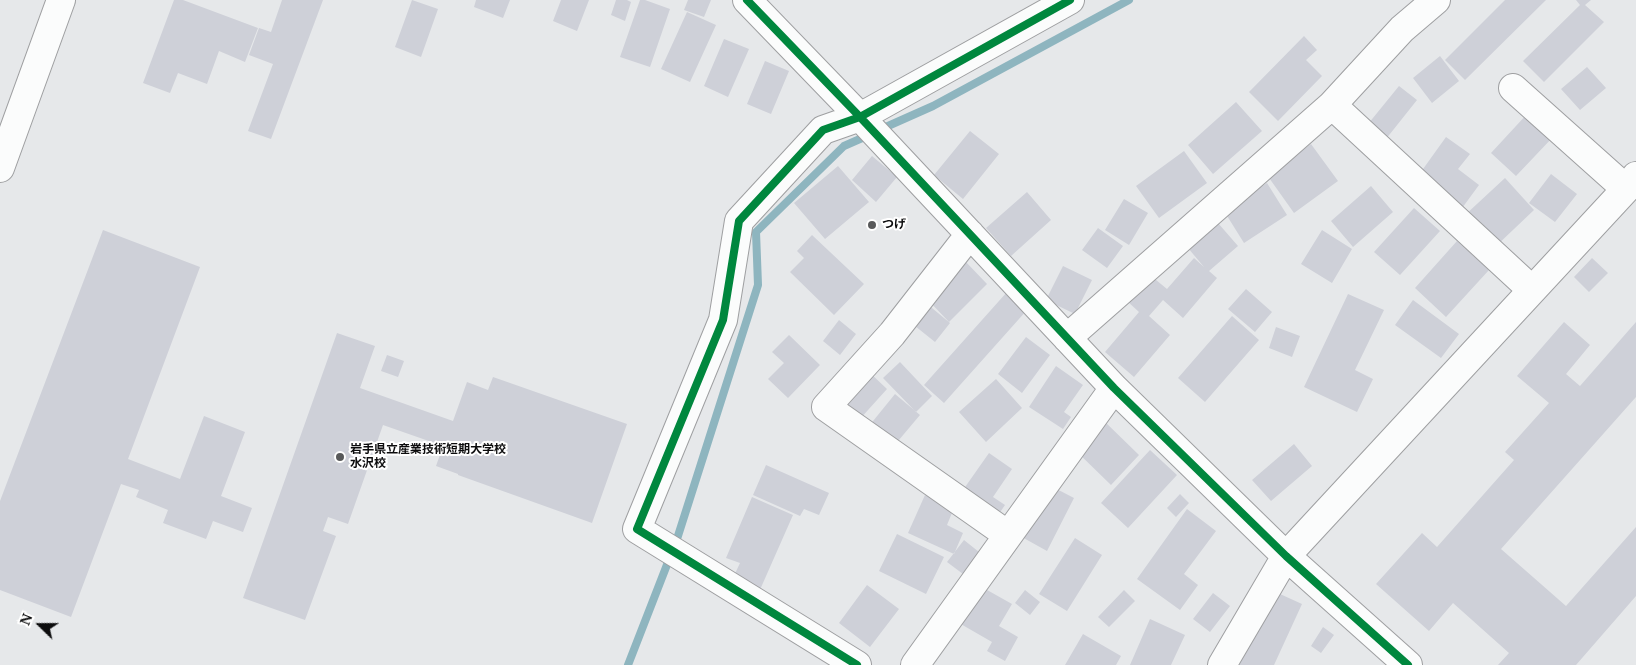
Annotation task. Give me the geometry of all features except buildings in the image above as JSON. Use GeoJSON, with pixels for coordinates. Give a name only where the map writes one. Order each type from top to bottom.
{"type":"FeatureCollection","features":[{"type":"Feature","properties":{"kind":"street"},"geometry":{"type":"LineString","coordinates":[[0,168],[61,0]]}},
{"type":"Feature","properties":{"kind":"street"},"geometry":{"type":"LineString","coordinates":[[747,0],[860,117],[1114,388],[1286,556],[1408,665]]}},
{"type":"Feature","properties":{"kind":"street"},"geometry":{"type":"LineString","coordinates":[[857,665],[637,529],[723,320],[739,221],[823,130],[860,117],[1070,0]]}},
{"type":"Feature","properties":{"kind":"street"},"geometry":{"type":"LineString","coordinates":[[1067,338],[1332,105],[1402,29],[1436,0]]}},
{"type":"Feature","properties":{"kind":"street"},"geometry":{"type":"LineString","coordinates":[[1222,665],[1286,556],[1631,183],[1513,88]]}},
{"type":"Feature","properties":{"kind":"street"},"geometry":{"type":"LineString","coordinates":[[1332,105],[1532,290]]}},
{"type":"Feature","properties":{"kind":"street"},"geometry":{"type":"LineString","coordinates":[[970,234],[892,334],[826,407],[1008,535]]}},
{"type":"Feature","properties":{"kind":"street"},"geometry":{"type":"LineString","coordinates":[[914,665],[1114,388]]}},
{"type":"Feature","properties":{"kind":"waterway"},"geometry":{"type":"LineString","coordinates":[[879,130],[933,106],[1129,0]]}},
{"type":"Feature","properties":{"kind":"waterway"},"geometry":{"type":"LineString","coordinates":[[628,665],[677,539],[758,285],[756,232],[844,146],[869,135]]}},
{"type":"Feature","properties":{"kind":"cycle path"},"geometry":{"type":"LineString","coordinates":[[747,0],[860,117],[823,130],[739,221],[723,320],[637,529],[857,665]]}},
{"type":"Feature","properties":{"kind":"cycle path"},"geometry":{"type":"LineString","coordinates":[[1070,0],[860,117],[1114,388],[1286,556],[1408,665]]}},
{"type":"Feature","properties":{"kind":"place","name":"つげ"},"geometry":{"type":"Point","coordinates":[872,225]}},
{"type":"Feature","properties":{"kind":"place","name":"岩手県立産業技術短期大学校 水沢校"},"geometry":{"type":"Point","coordinates":[340,457]}}]}
